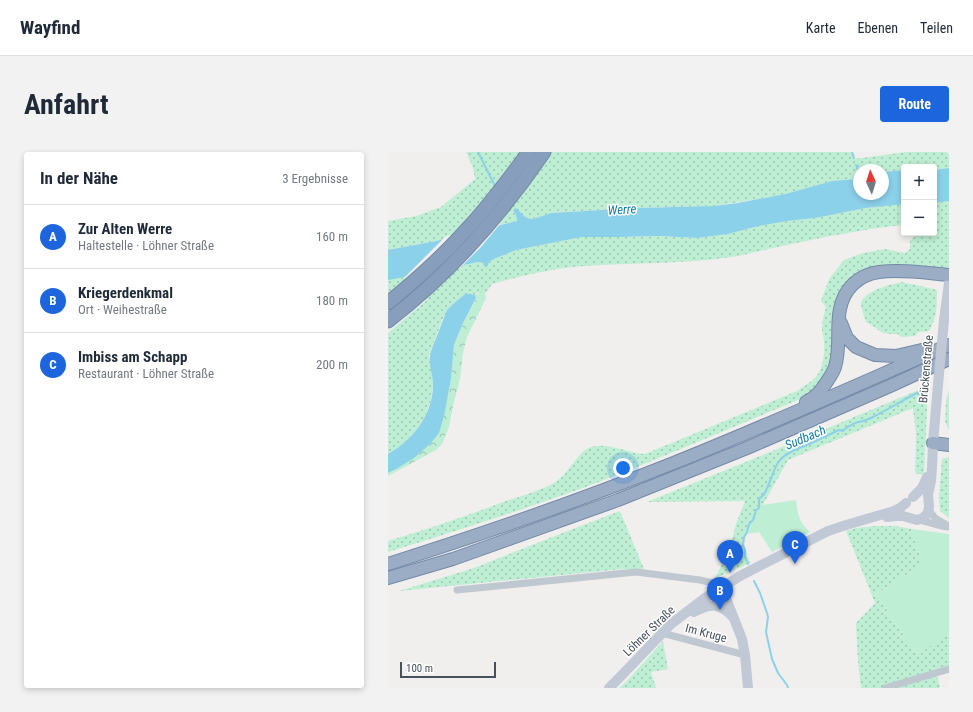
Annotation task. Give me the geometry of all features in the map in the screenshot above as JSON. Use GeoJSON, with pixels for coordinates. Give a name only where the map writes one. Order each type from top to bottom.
{"type":"FeatureCollection","features":[{"type":"Feature","properties":{"kind":"highway"},"geometry":{"type":"LineString","coordinates":[[388,303],[430,266],[467,229],[502,188],[529,152]]}},
{"type":"Feature","properties":{"kind":"highway"},"geometry":{"type":"LineString","coordinates":[[388,321],[430,286],[474,241],[517,189],[544,152]]}},
{"type":"Feature","properties":{"kind":"highway"},"geometry":{"type":"LineString","coordinates":[[768,424],[782,413],[812,399],[821,391],[835,368],[838,353],[839,316],[842,300],[847,290],[854,282],[865,276],[878,272],[898,271],[949,275]]}},
{"type":"Feature","properties":{"kind":"highway"},"geometry":{"type":"LineString","coordinates":[[388,328],[397,322],[399,312]]}},
{"type":"Feature","properties":{"kind":"highway"},"geometry":{"type":"LineString","coordinates":[[839,316],[847,338],[856,347],[875,355],[896,356],[949,344]]}},
{"type":"Feature","properties":{"kind":"highway"},"geometry":{"type":"LineString","coordinates":[[388,564],[464,540],[599,492],[671,464],[768,424],[949,344]]}},
{"type":"Feature","properties":{"kind":"highway"},"geometry":{"type":"LineString","coordinates":[[388,578],[453,558],[618,500],[747,448],[949,359]]}},
{"type":"Feature","properties":{"kind":"highway"},"geometry":{"type":"LineString","coordinates":[[890,386],[904,384],[949,365]]}},
{"type":"Feature","properties":{"kind":"highway"},"geometry":{"type":"LineString","coordinates":[[933,443],[949,445]]}},
{"type":"Feature","properties":{"kind":"main road","name":"Brückenstraße"},"geometry":{"type":"LineString","coordinates":[[928,507],[944,320],[949,283]]}},
{"type":"Feature","properties":{"kind":"main road","name":"Brückenstraße"},"geometry":{"type":"LineString","coordinates":[[910,500],[922,488],[926,480],[932,457]]}},
{"type":"Feature","properties":{"kind":"main road"},"geometry":{"type":"LineString","coordinates":[[920,497],[926,500],[928,507],[926,516],[915,519],[908,516],[905,510],[910,500],[920,497]]}},
{"type":"Feature","properties":{"kind":"main road","name":"Löhner Straße"},"geometry":{"type":"LineString","coordinates":[[609,688],[671,624],[705,598],[740,576],[828,531],[846,524],[894,512],[910,500]]}},
{"type":"Feature","properties":{"kind":"main road","name":"Löhner Straße"},"geometry":{"type":"LineString","coordinates":[[860,521],[896,516],[915,519]]}},
{"type":"Feature","properties":{"kind":"main road"},"geometry":{"type":"LineString","coordinates":[[721,588],[742,639],[748,688]]}},
{"type":"Feature","properties":{"kind":"main road"},"geometry":{"type":"LineString","coordinates":[[671,624],[702,608],[711,606],[722,608],[735,620]]}},
{"type":"Feature","properties":{"kind":"street","name":"Löhner Straße"},"geometry":{"type":"LineString","coordinates":[[928,507],[935,518],[949,526]]}},
{"type":"Feature","properties":{"kind":"street","name":"Löhner Straße"},"geometry":{"type":"LineString","coordinates":[[915,519],[944,527],[949,526]]}},
{"type":"Feature","properties":{"kind":"street"},"geometry":{"type":"LineString","coordinates":[[457,590],[636,572],[700,580],[713,583],[721,588]]}},
{"type":"Feature","properties":{"kind":"street","name":"Im Kruge"},"geometry":{"type":"LineString","coordinates":[[662,633],[745,655]]}},
{"type":"Feature","properties":{"kind":"street"},"geometry":{"type":"LineString","coordinates":[[885,688],[949,669]]}},
{"type":"Feature","properties":{"kind":"green space"},"geometry":{"type":"Polygon","coordinates":[[[466,152],[851,152],[854,159],[907,152],[949,152],[949,168],[937,170],[937,164],[901,164],[901,170],[889,171],[889,164],[853,164],[853,179],[832,181],[785,194],[714,206],[636,208],[551,213],[533,219],[526,218],[513,210],[517,221],[436,241],[388,250],[388,221],[416,216],[441,207],[475,179],[473,168],[466,152]]]}},
{"type":"Feature","properties":{"kind":"green space"},"geometry":{"type":"Polygon","coordinates":[[[949,201],[949,268],[905,265],[885,266],[869,268],[857,274],[833,335],[831,370],[808,396],[609,478],[499,517],[388,552],[388,541],[462,517],[536,491],[554,483],[564,475],[586,449],[591,447],[604,446],[645,454],[797,391],[813,380],[819,372],[823,362],[824,340],[822,326],[826,307],[821,301],[829,279],[844,260],[863,253],[885,249],[905,253],[910,249],[910,241],[915,236],[937,236],[937,203],[949,201]]]}},
{"type":"Feature","properties":{"kind":"green space"},"geometry":{"type":"Polygon","coordinates":[[[901,204],[901,225],[805,241],[712,260],[592,265],[562,268],[492,284],[485,294],[465,294],[452,305],[443,318],[429,355],[433,385],[431,400],[424,419],[405,443],[388,454],[388,333],[428,299],[388,305],[388,279],[478,262],[489,262],[516,250],[582,237],[659,236],[698,238],[728,234],[759,226],[815,218],[866,208],[901,204]]]}},
{"type":"Feature","properties":{"kind":"green space"},"geometry":{"type":"Polygon","coordinates":[[[902,282],[937,290],[937,306],[932,326],[929,331],[918,332],[915,336],[901,337],[898,334],[884,333],[866,322],[861,305],[863,299],[878,289],[902,282]]]}},
{"type":"Feature","properties":{"kind":"green space"},"geometry":{"type":"Polygon","coordinates":[[[481,292],[485,294],[486,298],[467,337],[463,353],[460,379],[449,427],[442,444],[436,450],[388,476],[388,473],[396,469],[448,396],[454,345],[462,325],[476,299],[475,295],[481,292]]]}},
{"type":"Feature","properties":{"kind":"green space"},"geometry":{"type":"Polygon","coordinates":[[[928,386],[924,475],[915,473],[916,433],[913,408],[788,460],[746,535],[744,544],[750,563],[715,578],[729,551],[736,524],[745,501],[647,502],[780,448],[928,386]]]}},
{"type":"Feature","properties":{"kind":"green space"},"geometry":{"type":"Polygon","coordinates":[[[949,389],[949,431],[945,421],[946,402],[949,389]]]}},
{"type":"Feature","properties":{"kind":"green space"},"geometry":{"type":"Polygon","coordinates":[[[949,457],[949,518],[940,511],[939,497],[942,459],[949,457]]]}},
{"type":"Feature","properties":{"kind":"green space"},"geometry":{"type":"Polygon","coordinates":[[[796,500],[799,518],[810,532],[772,552],[759,532],[747,534],[762,505],[796,500]]]}},
{"type":"Feature","properties":{"kind":"green space"},"geometry":{"type":"Polygon","coordinates":[[[620,511],[644,569],[623,569],[399,591],[474,568],[620,511]]]}},
{"type":"Feature","properties":{"kind":"green space"},"geometry":{"type":"Polygon","coordinates":[[[896,526],[911,529],[923,564],[876,594],[906,639],[918,654],[948,634],[949,672],[937,675],[940,688],[861,688],[856,623],[875,603],[846,531],[856,528],[896,526]]]}},
{"type":"Feature","properties":{"kind":"green space"},"geometry":{"type":"Polygon","coordinates":[[[911,529],[949,534],[949,634],[918,654],[906,639],[876,594],[923,564],[911,529]]]}},
{"type":"Feature","properties":{"kind":"green space"},"geometry":{"type":"Polygon","coordinates":[[[663,641],[668,669],[651,672],[656,688],[619,688],[626,682],[663,641]]]}},
{"type":"Feature","properties":{"kind":"water"},"geometry":{"type":"Polygon","coordinates":[[[949,168],[949,201],[937,203],[937,170],[949,168]]]}},
{"type":"Feature","properties":{"kind":"water","name":"Werre"},"geometry":{"type":"Polygon","coordinates":[[[901,170],[901,204],[866,208],[815,218],[787,221],[728,234],[698,238],[659,236],[582,237],[516,250],[494,259],[489,262],[487,267],[484,266],[483,262],[478,262],[388,280],[388,250],[436,241],[517,221],[513,210],[516,208],[526,218],[533,219],[551,213],[636,208],[714,206],[785,194],[832,181],[853,179],[853,200],[889,200],[889,171],[901,170]]]}},
{"type":"Feature","properties":{"kind":"water"},"geometry":{"type":"Polygon","coordinates":[[[465,294],[475,295],[476,298],[462,325],[454,345],[451,379],[439,433],[431,443],[414,458],[388,473],[388,454],[402,445],[412,435],[426,416],[431,401],[433,385],[430,363],[431,351],[447,310],[465,294]]]}},
{"type":"Feature","properties":{"kind":"pier"},"geometry":{"type":"Polygon","coordinates":[[[501,223],[481,247],[460,268],[403,279],[446,236],[501,223]]]}},
{"type":"Feature","properties":{"kind":"waterway"},"geometry":{"type":"LineString","coordinates":[[478,152],[496,188]]}},
{"type":"Feature","properties":{"kind":"waterway"},"geometry":{"type":"LineString","coordinates":[[852,152],[854,158]]}},
{"type":"Feature","properties":{"kind":"waterway","name":"Sudbach"},"geometry":{"type":"LineString","coordinates":[[748,564],[743,545],[744,537],[749,524],[753,520],[756,510],[759,508],[759,499],[765,492],[779,461],[787,454],[839,430],[843,431],[853,424],[871,418],[919,392]]}},
{"type":"Feature","properties":{"kind":"waterway","name":"Sudbach"},"geometry":{"type":"LineString","coordinates":[[754,581],[760,593],[768,617],[766,632],[772,659],[778,673],[788,688]]}},
{"type":"Feature","properties":{"kind":"place","name":"Imbiss am Schapp"},"geometry":{"type":"Point","coordinates":[795,564]}},
{"type":"Feature","properties":{"kind":"place","name":"Zur Alten Werre"},"geometry":{"type":"Point","coordinates":[730,573]}},
{"type":"Feature","properties":{"kind":"place","name":"Kriegerdenkmal"},"geometry":{"type":"Point","coordinates":[720,610]}}]}
